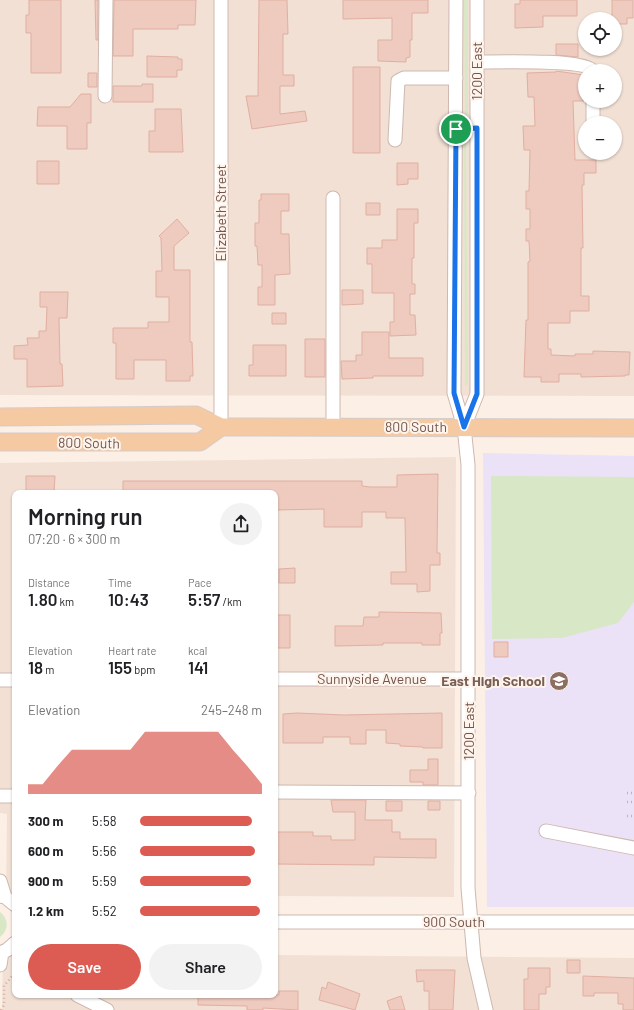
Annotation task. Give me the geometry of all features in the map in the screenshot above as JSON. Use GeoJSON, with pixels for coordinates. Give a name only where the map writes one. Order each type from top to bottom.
{"type":"FeatureCollection","features":[{"type":"Feature","properties":{"kind":"main road","name":"800 South"},"geometry":{"type":"LineString","coordinates":[[0,417],[196,415],[221,427],[634,428]]}},
{"type":"Feature","properties":{"kind":"main road","name":"800 South"},"geometry":{"type":"LineString","coordinates":[[0,442],[200,442],[221,427]]}},
{"type":"Feature","properties":{"kind":"street"},"geometry":{"type":"LineString","coordinates":[[105,96],[106,0]]}},
{"type":"Feature","properties":{"kind":"street","name":"Elizabeth Street"},"geometry":{"type":"LineString","coordinates":[[221,0],[221,427]]}},
{"type":"Feature","properties":{"kind":"street","name":"1200 East"},"geometry":{"type":"LineString","coordinates":[[456,0],[454,393],[464,427],[468,465],[468,888],[474,958],[486,1010]]}},
{"type":"Feature","properties":{"kind":"street","name":"1200 East"},"geometry":{"type":"LineString","coordinates":[[464,427],[477,394],[477,0]]}},
{"type":"Feature","properties":{"kind":"street"},"geometry":{"type":"LineString","coordinates":[[477,62],[578,64]]}},
{"type":"Feature","properties":{"kind":"street"},"geometry":{"type":"LineString","coordinates":[[395,140],[398,81],[404,78],[456,78]]}},
{"type":"Feature","properties":{"kind":"street"},"geometry":{"type":"LineString","coordinates":[[456,129],[477,128]]}},
{"type":"Feature","properties":{"kind":"street"},"geometry":{"type":"LineString","coordinates":[[333,198],[333,427]]}},
{"type":"Feature","properties":{"kind":"street","name":"Sunnyside Avenue"},"geometry":{"type":"LineString","coordinates":[[278,679],[469,679]]}},
{"type":"Feature","properties":{"kind":"street"},"geometry":{"type":"LineString","coordinates":[[0,680],[12,680]]}},
{"type":"Feature","properties":{"kind":"street"},"geometry":{"type":"LineString","coordinates":[[278,792],[469,793]]}},
{"type":"Feature","properties":{"kind":"street"},"geometry":{"type":"LineString","coordinates":[[0,796],[12,796]]}},
{"type":"Feature","properties":{"kind":"street"},"geometry":{"type":"LineString","coordinates":[[546,831],[634,848]]}},
{"type":"Feature","properties":{"kind":"street"},"geometry":{"type":"LineString","coordinates":[[0,881],[7,899]]}},
{"type":"Feature","properties":{"kind":"street","name":"900 South"},"geometry":{"type":"LineString","coordinates":[[278,922],[634,922]]}},
{"type":"Feature","properties":{"kind":"street"},"geometry":{"type":"LineString","coordinates":[[0,966],[8,951]]}},
{"type":"Feature","properties":{"kind":"street"},"geometry":{"type":"LineString","coordinates":[[83,998],[107,1010]]}},
{"type":"Feature","properties":{"kind":"path"},"geometry":{"type":"LineString","coordinates":[[627,793],[634,793]]}},
{"type":"Feature","properties":{"kind":"path"},"geometry":{"type":"LineString","coordinates":[[627,802],[634,802]]}},
{"type":"Feature","properties":{"kind":"path"},"geometry":{"type":"LineString","coordinates":[[627,816],[634,816]]}},
{"type":"Feature","properties":{"kind":"path"},"geometry":{"type":"LineString","coordinates":[[1,1010],[4,1005],[4,986],[12,976]]}},
{"type":"Feature","properties":{"kind":"shaded area"},"geometry":{"type":"Polygon","coordinates":[[[0,0],[634,0],[634,396],[0,395],[0,0]]]}},
{"type":"Feature","properties":{"kind":"shaded area","name":"East High School"},"geometry":{"type":"Polygon","coordinates":[[[483,453],[634,456],[634,907],[487,907],[483,453]]]}},
{"type":"Feature","properties":{"kind":"shaded area"},"geometry":{"type":"Polygon","coordinates":[[[456,457],[454,897],[278,896],[278,490],[12,490],[12,894],[6,894],[7,814],[0,813],[0,463],[456,457]]]}},
{"type":"Feature","properties":{"kind":"shaded area"},"geometry":{"type":"Polygon","coordinates":[[[3,954],[12,954],[12,998],[278,998],[278,955],[634,958],[634,1010],[2,1010],[3,954]]]}},
{"type":"Feature","properties":{"kind":"green space"},"geometry":{"type":"Polygon","coordinates":[[[464,0],[468,0],[468,118],[465,120],[464,0]]]}},
{"type":"Feature","properties":{"kind":"green space"},"geometry":{"type":"Polygon","coordinates":[[[466,139],[468,384],[465,386],[464,140],[466,139]]]}},
{"type":"Feature","properties":{"kind":"green space"},"geometry":{"type":"Polygon","coordinates":[[[491,476],[634,477],[634,602],[618,623],[562,638],[492,639],[491,476]]]}},
{"type":"Feature","properties":{"kind":"green space"},"geometry":{"type":"Polygon","coordinates":[[[0,912],[5,918],[7,924],[5,931],[0,937],[0,912]]]}},
{"type":"Feature","properties":{"kind":"building"},"geometry":{"type":"Polygon","coordinates":[[[29,0],[61,0],[61,73],[31,73],[31,33],[26,33],[26,15],[29,15],[29,0]]]}},
{"type":"Feature","properties":{"kind":"building"},"geometry":{"type":"Polygon","coordinates":[[[95,0],[98,0],[98,40],[96,40],[95,0]]]}},
{"type":"Feature","properties":{"kind":"building"},"geometry":{"type":"Polygon","coordinates":[[[114,0],[196,0],[195,25],[178,25],[178,29],[133,29],[133,56],[113,56],[114,0]]]}},
{"type":"Feature","properties":{"kind":"building"},"geometry":{"type":"Polygon","coordinates":[[[259,0],[287,0],[288,34],[283,34],[283,75],[294,75],[294,86],[280,86],[280,114],[305,111],[307,121],[252,129],[246,96],[258,96],[259,0]]]}},
{"type":"Feature","properties":{"kind":"building"},"geometry":{"type":"Polygon","coordinates":[[[343,0],[428,0],[428,13],[412,13],[412,40],[410,40],[410,57],[406,58],[406,62],[378,61],[378,40],[392,40],[392,18],[343,19],[343,0]]]}},
{"type":"Feature","properties":{"kind":"building"},"geometry":{"type":"Polygon","coordinates":[[[520,0],[577,0],[577,16],[543,16],[543,27],[515,28],[515,4],[520,4],[520,0]]]}},
{"type":"Feature","properties":{"kind":"building"},"geometry":{"type":"Polygon","coordinates":[[[612,0],[633,0],[633,18],[627,18],[627,24],[622,24],[622,12],[612,12],[612,0]]]}},
{"type":"Feature","properties":{"kind":"building"},"geometry":{"type":"Polygon","coordinates":[[[556,44],[578,44],[578,57],[556,55],[556,44]]]}},
{"type":"Feature","properties":{"kind":"building"},"geometry":{"type":"Polygon","coordinates":[[[147,56],[178,57],[178,59],[182,59],[182,70],[177,70],[177,77],[147,77],[147,56]]]}},
{"type":"Feature","properties":{"kind":"building"},"geometry":{"type":"Polygon","coordinates":[[[353,67],[380,67],[380,153],[353,153],[353,67]]]}},
{"type":"Feature","properties":{"kind":"building"},"geometry":{"type":"Polygon","coordinates":[[[556,72],[578,74],[578,101],[573,101],[575,160],[596,160],[596,173],[584,173],[584,185],[582,185],[583,248],[581,248],[581,296],[589,296],[589,311],[570,311],[570,323],[548,323],[548,349],[551,349],[551,355],[575,356],[575,354],[593,354],[593,351],[630,352],[629,375],[625,376],[581,377],[581,374],[559,374],[559,382],[541,382],[541,377],[524,377],[526,320],[528,320],[528,262],[530,261],[529,241],[526,241],[526,229],[530,229],[530,209],[526,209],[526,191],[529,191],[530,150],[524,150],[523,126],[535,126],[534,97],[528,97],[527,73],[556,72]]]}},
{"type":"Feature","properties":{"kind":"building"},"geometry":{"type":"Polygon","coordinates":[[[88,73],[97,73],[97,87],[88,87],[88,73]]]}},
{"type":"Feature","properties":{"kind":"building"},"geometry":{"type":"Polygon","coordinates":[[[142,84],[153,84],[153,102],[113,102],[113,86],[142,86],[142,84]]]}},
{"type":"Feature","properties":{"kind":"building"},"geometry":{"type":"Polygon","coordinates":[[[81,94],[91,94],[91,123],[87,123],[87,149],[67,149],[67,126],[37,126],[38,107],[70,107],[81,94]]]}},
{"type":"Feature","properties":{"kind":"building"},"geometry":{"type":"Polygon","coordinates":[[[155,109],[181,109],[183,152],[149,152],[149,131],[155,131],[155,109]]]}},
{"type":"Feature","properties":{"kind":"building"},"geometry":{"type":"Polygon","coordinates":[[[37,161],[59,161],[59,184],[37,184],[37,161]]]}},
{"type":"Feature","properties":{"kind":"building"},"geometry":{"type":"Polygon","coordinates":[[[397,163],[418,163],[418,179],[408,179],[408,184],[397,185],[397,163]]]}},
{"type":"Feature","properties":{"kind":"building"},"geometry":{"type":"Polygon","coordinates":[[[261,194],[289,194],[289,211],[281,211],[281,234],[289,234],[290,274],[275,275],[275,305],[258,305],[258,287],[262,287],[262,265],[258,265],[257,246],[255,246],[255,223],[259,223],[259,200],[261,200],[261,194]]]}},
{"type":"Feature","properties":{"kind":"building"},"geometry":{"type":"Polygon","coordinates":[[[366,203],[380,203],[380,215],[366,215],[366,203]]]}},
{"type":"Feature","properties":{"kind":"building"},"geometry":{"type":"Polygon","coordinates":[[[397,209],[418,209],[418,223],[414,223],[414,258],[412,258],[412,284],[415,284],[415,294],[410,294],[410,315],[415,315],[416,335],[390,336],[390,322],[394,322],[394,293],[372,293],[372,264],[367,264],[367,248],[382,248],[382,240],[397,240],[397,209]]]}},
{"type":"Feature","properties":{"kind":"building"},"geometry":{"type":"Polygon","coordinates":[[[177,219],[189,233],[174,246],[174,270],[190,270],[190,342],[192,342],[193,376],[190,376],[190,381],[166,381],[166,360],[134,360],[134,379],[116,379],[116,343],[113,343],[113,328],[148,328],[148,322],[169,322],[169,297],[156,297],[156,271],[162,271],[161,238],[159,236],[177,219]]]}},
{"type":"Feature","properties":{"kind":"building"},"geometry":{"type":"Polygon","coordinates":[[[342,290],[363,290],[363,304],[342,305],[342,290]]]}},
{"type":"Feature","properties":{"kind":"building"},"geometry":{"type":"Polygon","coordinates":[[[40,292],[68,292],[67,318],[59,318],[60,364],[62,364],[63,386],[27,387],[27,359],[14,359],[14,346],[28,345],[27,338],[39,338],[39,331],[46,331],[47,307],[40,307],[40,292]]]}},
{"type":"Feature","properties":{"kind":"building"},"geometry":{"type":"Polygon","coordinates":[[[272,313],[286,313],[286,324],[272,324],[272,313]]]}},
{"type":"Feature","properties":{"kind":"building"},"geometry":{"type":"Polygon","coordinates":[[[362,332],[389,332],[389,358],[423,358],[423,376],[373,376],[373,378],[342,379],[341,361],[356,361],[356,355],[362,355],[362,332]]]}},
{"type":"Feature","properties":{"kind":"building"},"geometry":{"type":"Polygon","coordinates":[[[305,339],[325,339],[325,377],[305,377],[305,339]]]}},
{"type":"Feature","properties":{"kind":"building"},"geometry":{"type":"Polygon","coordinates":[[[253,345],[286,345],[286,376],[249,376],[249,365],[253,365],[253,345]]]}},
{"type":"Feature","properties":{"kind":"building"},"geometry":{"type":"Polygon","coordinates":[[[438,474],[437,553],[440,553],[440,565],[430,565],[430,591],[417,592],[417,584],[391,584],[391,572],[406,572],[405,518],[386,518],[386,512],[362,512],[362,527],[324,527],[324,509],[278,510],[278,490],[123,490],[123,481],[362,481],[362,486],[397,487],[397,475],[438,474]]]}},
{"type":"Feature","properties":{"kind":"building"},"geometry":{"type":"Polygon","coordinates":[[[26,476],[55,476],[54,490],[26,490],[26,476]]]}},
{"type":"Feature","properties":{"kind":"building"},"geometry":{"type":"Polygon","coordinates":[[[295,568],[295,583],[279,583],[279,569],[295,568]]]}},
{"type":"Feature","properties":{"kind":"building"},"geometry":{"type":"Polygon","coordinates":[[[379,612],[441,613],[442,633],[440,633],[440,645],[422,645],[422,643],[383,643],[383,645],[335,646],[335,626],[363,626],[364,617],[379,617],[379,612]]]}},
{"type":"Feature","properties":{"kind":"building"},"geometry":{"type":"Polygon","coordinates":[[[278,615],[290,615],[290,648],[278,648],[278,615]]]}},
{"type":"Feature","properties":{"kind":"building"},"geometry":{"type":"Polygon","coordinates":[[[494,642],[508,642],[508,657],[494,657],[494,642]]]}},
{"type":"Feature","properties":{"kind":"building"},"geometry":{"type":"Polygon","coordinates":[[[297,713],[344,715],[442,713],[442,748],[400,746],[400,744],[386,743],[386,730],[366,730],[366,744],[350,744],[350,737],[323,737],[323,743],[283,743],[283,714],[297,713]]]}},
{"type":"Feature","properties":{"kind":"building"},"geometry":{"type":"Polygon","coordinates":[[[428,759],[438,759],[438,785],[423,785],[423,782],[410,782],[410,770],[428,770],[428,759]]]}},
{"type":"Feature","properties":{"kind":"building"},"geometry":{"type":"Polygon","coordinates":[[[331,800],[366,800],[365,820],[392,820],[392,832],[400,832],[400,839],[436,839],[436,858],[374,857],[374,865],[278,864],[278,832],[313,832],[313,836],[331,836],[331,840],[355,840],[355,812],[333,812],[331,800]]]}},
{"type":"Feature","properties":{"kind":"building"},"geometry":{"type":"Polygon","coordinates":[[[386,801],[402,801],[402,811],[386,811],[386,801]]]}},
{"type":"Feature","properties":{"kind":"building"},"geometry":{"type":"Polygon","coordinates":[[[428,801],[440,801],[440,810],[428,810],[428,801]]]}},
{"type":"Feature","properties":{"kind":"building"},"geometry":{"type":"Polygon","coordinates":[[[567,960],[580,960],[580,973],[567,973],[567,960]]]}},
{"type":"Feature","properties":{"kind":"building"},"geometry":{"type":"Polygon","coordinates":[[[528,968],[550,968],[550,987],[546,987],[546,994],[539,994],[539,1010],[524,1010],[524,979],[528,979],[528,968]]]}},
{"type":"Feature","properties":{"kind":"building"},"geometry":{"type":"Polygon","coordinates":[[[416,970],[455,970],[453,1010],[429,1010],[429,991],[424,991],[424,981],[417,982],[416,970]]]}},
{"type":"Feature","properties":{"kind":"building"},"geometry":{"type":"Polygon","coordinates":[[[583,976],[634,978],[634,1010],[623,1010],[623,1004],[618,1004],[618,993],[594,993],[594,996],[583,996],[583,976]]]}},
{"type":"Feature","properties":{"kind":"building"},"geometry":{"type":"Polygon","coordinates":[[[328,982],[360,994],[355,1010],[319,1000],[322,987],[326,989],[328,982]]]}},
{"type":"Feature","properties":{"kind":"building"},"geometry":{"type":"Polygon","coordinates":[[[279,991],[298,991],[298,1010],[263,1008],[263,1010],[247,1010],[247,1006],[198,1005],[198,998],[278,998],[279,991]]]}},
{"type":"Feature","properties":{"kind":"building"},"geometry":{"type":"Polygon","coordinates":[[[401,996],[405,1010],[390,1010],[387,1001],[401,996]]]}},
{"type":"Feature","properties":{"kind":"place","name":"East High School"},"geometry":{"type":"Point","coordinates":[559,681]}},
{"type":"Feature","properties":{"kind":"route"},"geometry":{"type":"LineString","coordinates":[[477,128],[477,394],[464,427],[454,393],[456,129],[477,128]]}}]}
